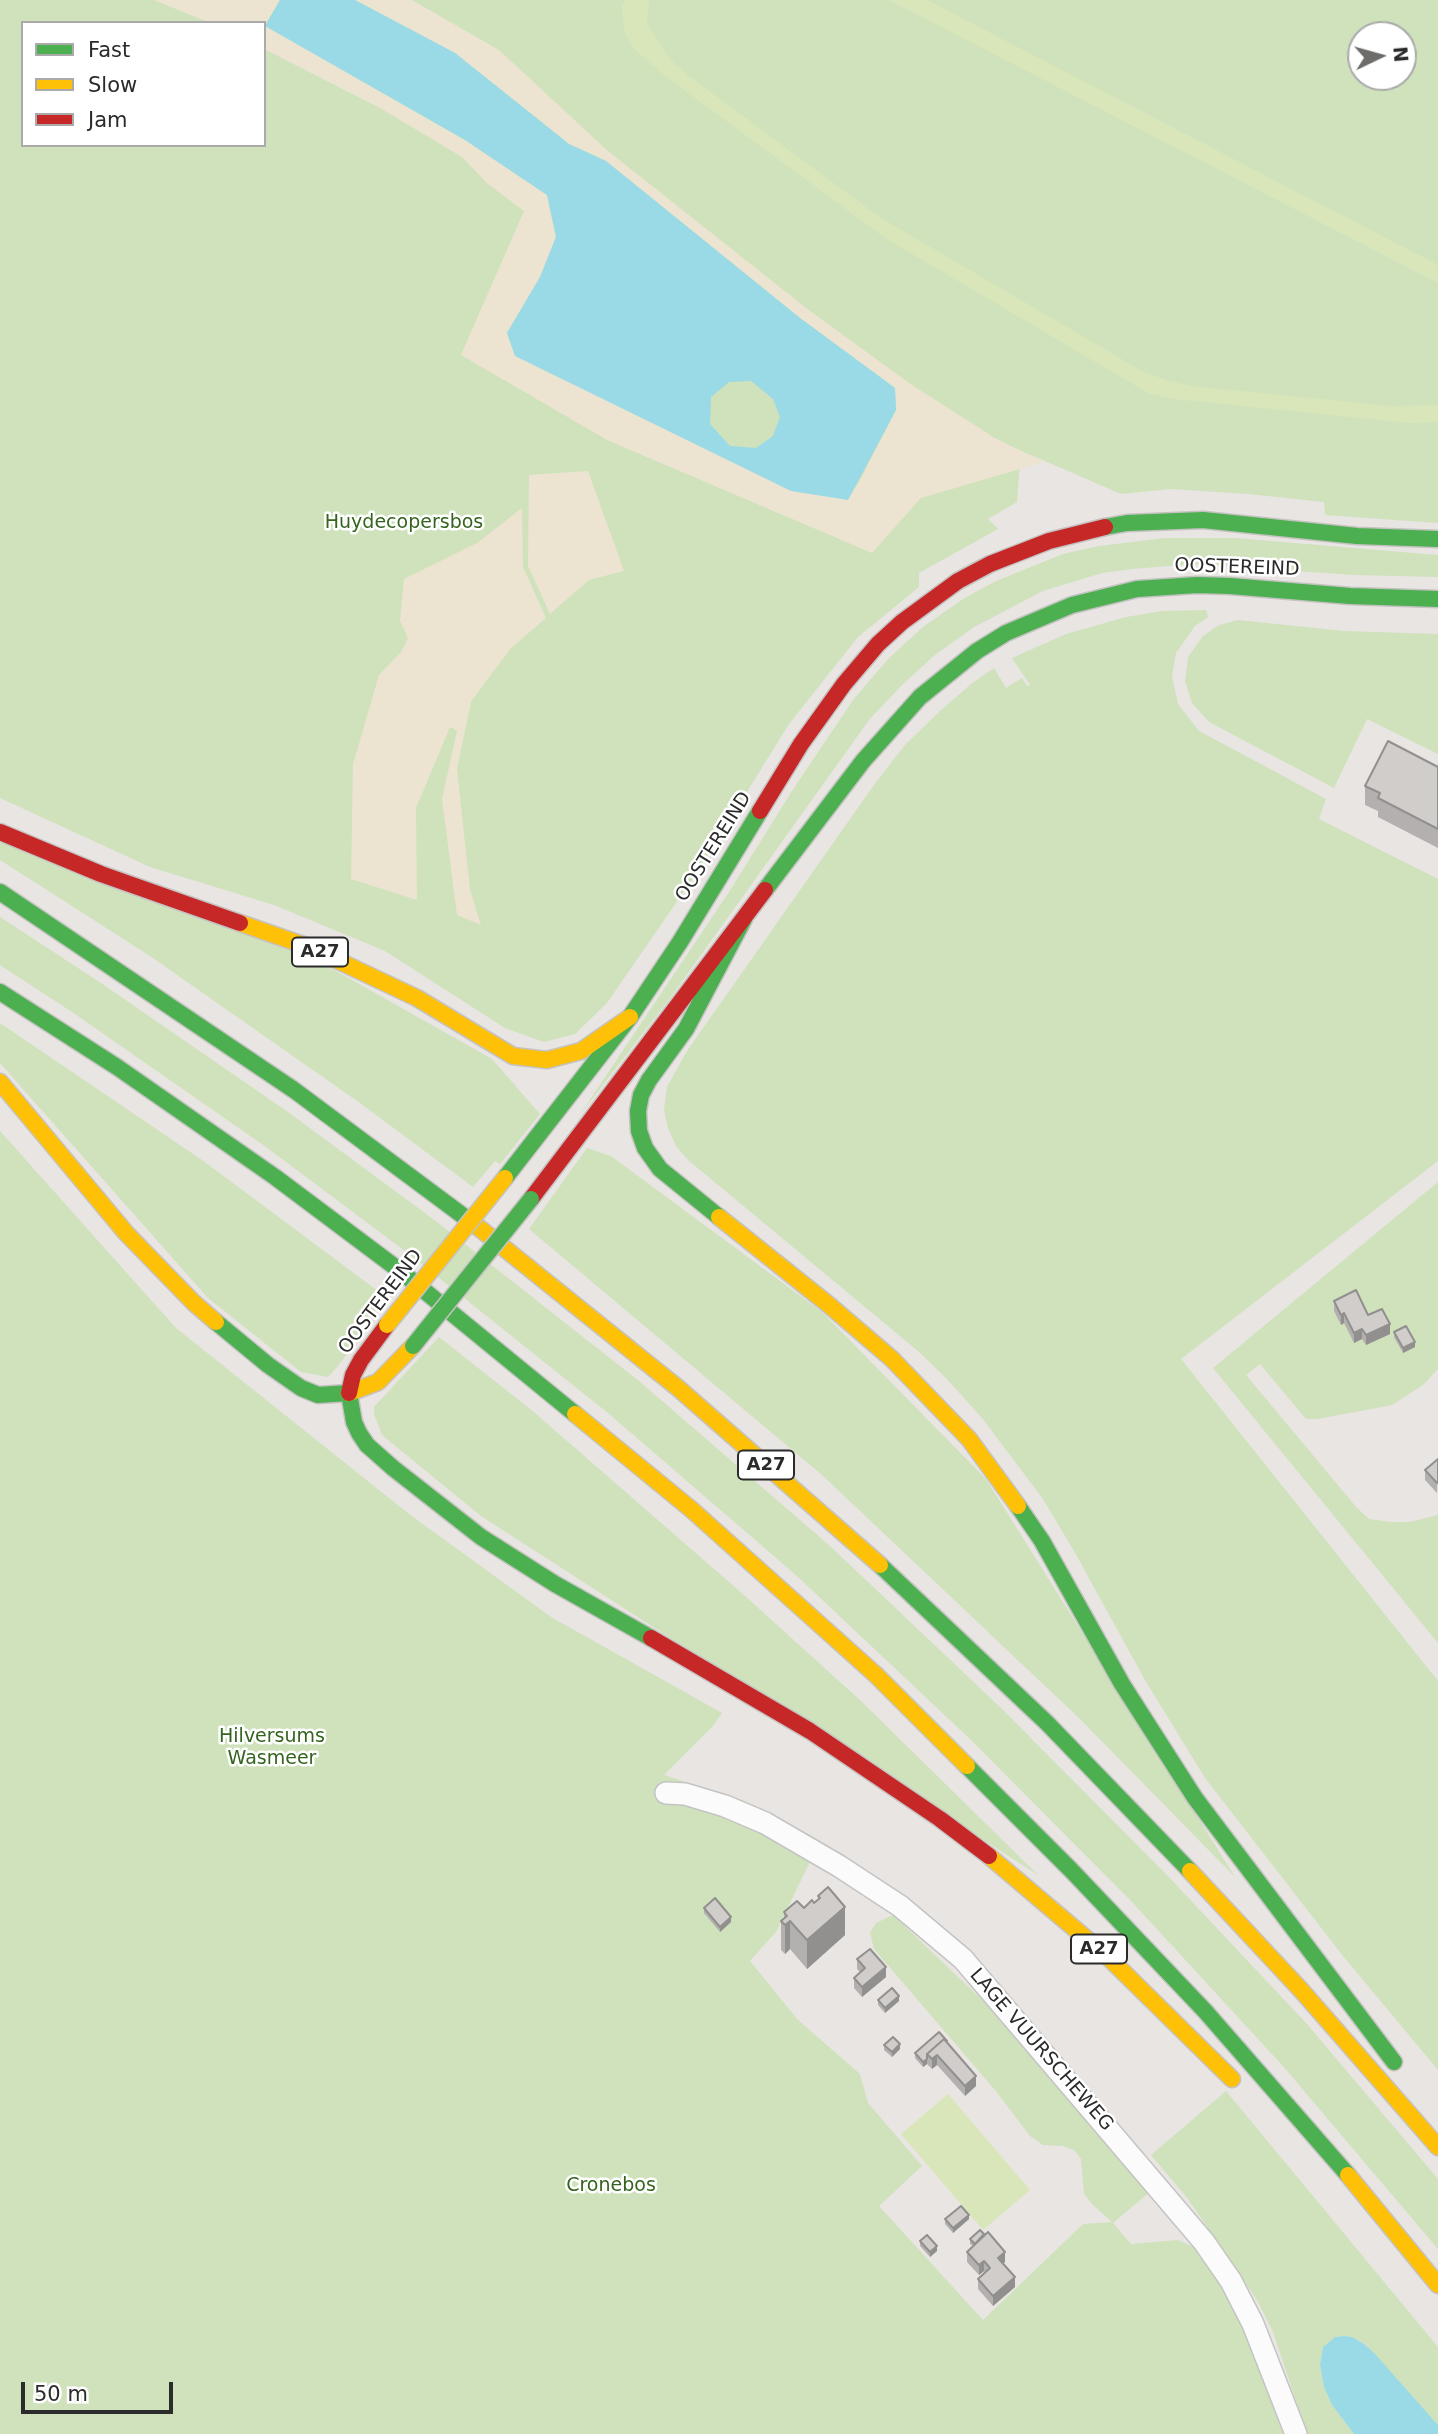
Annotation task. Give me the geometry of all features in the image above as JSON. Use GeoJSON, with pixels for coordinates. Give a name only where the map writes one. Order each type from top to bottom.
{"type":"FeatureCollection","features":[{"type":"Feature","properties":{"kind":"main road","name":"OOSTEREIND"},"geometry":{"type":"LineString","coordinates":[[349,1393],[353,1375],[361,1360],[387,1325],[630,1017],[680,942],[801,744],[844,684],[878,644],[902,622],[958,581],[989,564],[1086,530],[1127,523],[1203,520],[1357,536],[1438,539]]}},
{"type":"Feature","properties":{"kind":"main road","name":"OOSTEREIND"},"geometry":{"type":"LineString","coordinates":[[349,1393],[378,1382],[413,1346],[531,1199],[863,761],[920,697],[977,651],[1006,633],[1072,605],[1108,595],[1163,587],[1230,586],[1350,596],[1438,599]]}},
{"type":"Feature","properties":{"kind":"main road","name":"A27"},"geometry":{"type":"LineString","coordinates":[[0,832],[101,874],[309,947],[408,993],[513,1056],[547,1060],[581,1051],[630,1017]]}},
{"type":"Feature","properties":{"kind":"main road","name":"A27"},"geometry":{"type":"LineString","coordinates":[[0,892],[294,1090],[451,1205],[678,1388],[848,1535],[1047,1723],[1145,1822],[1301,1990],[1438,2147]]}},
{"type":"Feature","properties":{"kind":"main road"},"geometry":{"type":"LineString","coordinates":[[744,919],[686,1029],[641,1095],[638,1111],[639,1131],[645,1148],[660,1169],[675,1182],[892,1359],[969,1439],[1042,1541],[1122,1684],[1195,1798],[1405,2076]]}},
{"type":"Feature","properties":{"kind":"main road","name":"A27"},"geometry":{"type":"LineString","coordinates":[[0,992],[128,1075],[400,1270],[692,1510],[876,1675],[1071,1870],[1205,2011],[1322,2143],[1438,2285]]}},
{"type":"Feature","properties":{"kind":"main road"},"geometry":{"type":"LineString","coordinates":[[0,1082],[126,1233],[194,1303],[300,1388],[318,1395],[349,1393]]}},
{"type":"Feature","properties":{"kind":"main road","name":"A27"},"geometry":{"type":"LineString","coordinates":[[349,1393],[354,1422],[367,1445],[415,1485],[481,1536],[555,1584],[798,1723],[940,1819],[1015,1876],[1108,1957],[1243,2091]]}},
{"type":"Feature","properties":{"kind":"main road","name":"A27"},"geometry":{"type":"LineString","coordinates":[[1316,2164],[1365,2194]]}},
{"type":"Feature","properties":{"kind":"street","name":"LAGE VUURSCHEWEG"},"geometry":{"type":"LineString","coordinates":[[666,1793],[685,1794],[715,1803],[765,1823],[839,1866],[900,1906],[962,1959],[1204,2242],[1231,2281],[1253,2324],[1296,2434]]}},
{"type":"Feature","properties":{"kind":"green space","name":"Huydecopersbos"},"geometry":{"type":"Polygon","coordinates":[[[0,0],[1438,0],[1438,523],[1325,515],[1324,502],[1248,494],[1171,489],[1121,494],[1031,455],[1020,461],[1017,502],[988,519],[998,529],[919,573],[919,587],[858,637],[789,724],[696,874],[607,1003],[575,1034],[544,1042],[505,1028],[385,951],[274,905],[150,867],[0,798],[0,0]]]}},
{"type":"Feature","properties":{"kind":"green space"},"geometry":{"type":"Polygon","coordinates":[[[625,0],[649,0],[647,23],[670,59],[689,76],[881,218],[1142,371],[1191,386],[1391,406],[1438,405],[1438,422],[1409,423],[1174,399],[1148,393],[885,238],[661,73],[632,47],[624,30],[622,6],[625,0]]]}},
{"type":"Feature","properties":{"kind":"green space"},"geometry":{"type":"Polygon","coordinates":[[[889,0],[927,0],[1438,265],[1438,283],[889,0]]]}},
{"type":"Feature","properties":{"kind":"green space"},"geometry":{"type":"Polygon","coordinates":[[[1165,538],[1235,538],[1438,555],[1438,577],[1354,575],[1195,564],[1132,569],[1102,573],[1043,591],[974,627],[935,655],[869,720],[671,997],[579,1116],[853,700],[889,658],[923,627],[963,599],[996,581],[1063,554],[1099,546],[1165,538]]]}},
{"type":"Feature","properties":{"kind":"green space"},"geometry":{"type":"Polygon","coordinates":[[[1206,610],[1208,617],[1195,626],[1176,653],[1172,677],[1178,704],[1199,731],[1326,799],[1319,819],[1438,879],[1438,1161],[1181,1359],[1438,1681],[1438,2070],[1343,1956],[1205,1778],[1145,1680],[1043,1499],[982,1418],[918,1351],[688,1160],[676,1146],[664,1110],[667,1087],[687,1051],[876,782],[905,745],[940,711],[994,668],[1006,688],[1022,678],[1027,686],[1030,685],[1012,658],[1066,634],[1126,617],[1162,611],[1206,610]]]}},
{"type":"Feature","properties":{"kind":"green space"},"geometry":{"type":"Polygon","coordinates":[[[1238,620],[1344,631],[1438,634],[1438,754],[1367,719],[1334,788],[1209,722],[1192,703],[1185,681],[1188,657],[1203,636],[1219,625],[1238,620]]]}},
{"type":"Feature","properties":{"kind":"green space"},"geometry":{"type":"Polygon","coordinates":[[[0,842],[306,954],[492,1059],[540,1114],[500,1164],[495,1161],[473,1187],[360,1103],[150,956],[0,860],[0,842]]]}},
{"type":"Feature","properties":{"kind":"green space"},"geometry":{"type":"Polygon","coordinates":[[[0,917],[288,1112],[433,1219],[639,1381],[830,1546],[1001,1708],[1166,1874],[1306,2023],[1438,2179],[1438,2249],[1282,2065],[1132,1902],[969,1738],[797,1576],[608,1413],[409,1254],[266,1147],[0,965],[0,917]]]}},
{"type":"Feature","properties":{"kind":"green space"},"geometry":{"type":"Polygon","coordinates":[[[0,1023],[202,1160],[386,1297],[366,1322],[370,1326],[328,1377],[301,1372],[208,1298],[0,1063],[0,1023]]]}},
{"type":"Feature","properties":{"kind":"green space"},"geometry":{"type":"Polygon","coordinates":[[[0,1131],[176,1328],[409,1514],[551,1617],[722,1713],[712,1727],[664,1775],[742,1800],[820,1841],[776,1932],[750,1961],[797,2019],[860,2074],[868,2103],[922,2166],[879,2206],[983,2320],[1083,2224],[1112,2222],[1084,2194],[1081,2159],[1074,2150],[1063,2146],[1043,2145],[1030,2136],[995,2090],[874,1949],[870,1933],[876,1923],[893,1915],[999,2016],[1152,2190],[1113,2223],[1131,2244],[1178,2240],[1200,2250],[1224,2285],[1246,2333],[1283,2434],[0,2434],[0,1131]]]}},
{"type":"Feature","properties":{"kind":"green space"},"geometry":{"type":"Polygon","coordinates":[[[587,1148],[611,1156],[822,1312],[986,1479],[1235,1877],[1080,1719],[822,1475],[529,1229],[587,1148]]]}},
{"type":"Feature","properties":{"kind":"green space"},"geometry":{"type":"Polygon","coordinates":[[[1438,1182],[1438,1369],[1423,1385],[1392,1405],[1306,1419],[1260,1364],[1246,1375],[1369,1519],[1410,1522],[1438,1515],[1438,1643],[1213,1368],[1438,1182]]]}},
{"type":"Feature","properties":{"kind":"green space"},"geometry":{"type":"Polygon","coordinates":[[[439,1337],[535,1413],[745,1596],[861,1701],[1038,1875],[481,1516],[382,1435],[374,1407],[439,1337]]]}},
{"type":"Feature","properties":{"kind":"green space"},"geometry":{"type":"Polygon","coordinates":[[[1226,2091],[1438,2347],[1438,2425],[1364,2343],[1344,2336],[1335,2337],[1323,2347],[1320,2365],[1324,2387],[1332,2405],[1354,2434],[1307,2434],[1273,2332],[1257,2300],[1188,2199],[1151,2155],[1226,2091]]]}},
{"type":"Feature","properties":{"kind":"green space"},"geometry":{"type":"Polygon","coordinates":[[[948,2094],[1030,2190],[983,2230],[901,2134],[948,2094]]]}},
{"type":"Feature","properties":{"kind":"sand"},"geometry":{"type":"Polygon","coordinates":[[[154,0],[280,0],[266,23],[266,21],[205,21],[154,0]]]}},
{"type":"Feature","properties":{"kind":"sand"},"geometry":{"type":"Polygon","coordinates":[[[355,0],[412,0],[499,50],[608,151],[810,311],[912,385],[995,438],[1044,462],[921,498],[872,553],[607,440],[461,355],[524,211],[488,184],[462,157],[380,108],[266,50],[266,26],[465,140],[547,195],[556,237],[540,277],[507,333],[516,356],[791,490],[848,499],[896,410],[895,388],[800,318],[606,161],[569,144],[455,53],[355,0]]]}},
{"type":"Feature","properties":{"kind":"sand"},"geometry":{"type":"Polygon","coordinates":[[[588,471],[624,571],[589,580],[550,614],[528,566],[529,475],[588,471]]]}},
{"type":"Feature","properties":{"kind":"sand"},"geometry":{"type":"Polygon","coordinates":[[[522,508],[523,567],[546,618],[510,649],[471,702],[457,769],[470,890],[481,925],[457,915],[442,799],[457,731],[450,727],[416,808],[417,900],[351,879],[353,764],[379,675],[401,652],[408,638],[400,621],[404,579],[477,543],[522,508]]]}},
{"type":"Feature","properties":{"kind":"water"},"geometry":{"type":"Polygon","coordinates":[[[280,0],[355,0],[455,53],[569,144],[606,161],[800,318],[895,388],[896,410],[848,500],[791,491],[515,356],[507,333],[540,277],[556,237],[547,195],[465,140],[266,27],[280,0]],[[751,381],[729,382],[711,397],[710,424],[730,446],[756,448],[773,436],[780,417],[773,399],[751,381]]]}},
{"type":"Feature","properties":{"kind":"water"},"geometry":{"type":"Polygon","coordinates":[[[1344,2336],[1363,2343],[1375,2354],[1438,2425],[1438,2434],[1354,2434],[1332,2405],[1324,2387],[1320,2365],[1323,2347],[1335,2337],[1344,2336]]]}},
{"type":"Feature","properties":{"kind":"building"},"geometry":{"type":"Polygon","coordinates":[[[1388,741],[1438,767],[1438,829],[1378,798],[1380,793],[1365,786],[1388,741]]]}},
{"type":"Feature","properties":{"kind":"building"},"geometry":{"type":"Polygon","coordinates":[[[1356,1290],[1368,1315],[1382,1309],[1390,1324],[1366,1335],[1362,1329],[1354,1333],[1344,1313],[1341,1315],[1334,1301],[1356,1290]]]}},
{"type":"Feature","properties":{"kind":"building"},"geometry":{"type":"Polygon","coordinates":[[[1406,1326],[1415,1342],[1403,1348],[1394,1332],[1406,1326]]]}},
{"type":"Feature","properties":{"kind":"building"},"geometry":{"type":"Polygon","coordinates":[[[1438,1459],[1438,1482],[1437,1483],[1425,1470],[1438,1459]]]}},
{"type":"Feature","properties":{"kind":"building"},"geometry":{"type":"Polygon","coordinates":[[[828,1887],[845,1907],[807,1940],[790,1921],[785,1925],[781,1921],[787,1916],[784,1912],[797,1901],[804,1908],[812,1900],[814,1903],[820,1898],[818,1896],[828,1887]]]}},
{"type":"Feature","properties":{"kind":"building"},"geometry":{"type":"Polygon","coordinates":[[[715,1898],[731,1917],[720,1927],[704,1908],[715,1898]]]}},
{"type":"Feature","properties":{"kind":"building"},"geometry":{"type":"Polygon","coordinates":[[[870,1949],[886,1967],[862,1987],[854,1978],[865,1968],[857,1959],[870,1949]]]}},
{"type":"Feature","properties":{"kind":"building"},"geometry":{"type":"Polygon","coordinates":[[[892,1988],[899,1996],[885,2008],[878,2000],[892,1988]]]}},
{"type":"Feature","properties":{"kind":"building"},"geometry":{"type":"Polygon","coordinates":[[[939,2032],[947,2041],[944,2039],[927,2054],[927,2059],[923,2062],[915,2053],[939,2032]]]}},
{"type":"Feature","properties":{"kind":"building"},"geometry":{"type":"Polygon","coordinates":[[[893,2037],[900,2044],[892,2052],[884,2045],[893,2037]]]}},
{"type":"Feature","properties":{"kind":"building"},"geometry":{"type":"Polygon","coordinates":[[[944,2039],[976,2076],[965,2086],[937,2055],[932,2059],[927,2054],[944,2039]]]}},
{"type":"Feature","properties":{"kind":"building"},"geometry":{"type":"Polygon","coordinates":[[[961,2206],[969,2215],[953,2228],[945,2219],[961,2206]]]}},
{"type":"Feature","properties":{"kind":"building"},"geometry":{"type":"Polygon","coordinates":[[[980,2230],[984,2234],[975,2244],[970,2239],[980,2230]]]}},
{"type":"Feature","properties":{"kind":"building"},"geometry":{"type":"Polygon","coordinates":[[[988,2232],[1005,2252],[998,2258],[1015,2277],[993,2296],[978,2279],[990,2268],[984,2261],[979,2265],[967,2252],[988,2232]]]}},
{"type":"Feature","properties":{"kind":"building"},"geometry":{"type":"Polygon","coordinates":[[[927,2235],[937,2246],[930,2252],[920,2241],[927,2235]]]}},
{"type":"Feature","properties":{"kind":"traffic: fast"},"geometry":{"type":"LineString","coordinates":[[1105,527],[1127,523],[1203,520],[1357,536],[1438,539]]}},
{"type":"Feature","properties":{"kind":"traffic: fast"},"geometry":{"type":"LineString","coordinates":[[765,890],[863,761],[920,697],[977,651],[1006,633],[1072,605],[1137,589],[1230,586],[1350,596],[1438,599]]}},
{"type":"Feature","properties":{"kind":"traffic: fast"},"geometry":{"type":"LineString","coordinates":[[505,1178],[630,1017],[680,942],[760,811]]}},
{"type":"Feature","properties":{"kind":"traffic: fast"},"geometry":{"type":"LineString","coordinates":[[0,892],[294,1090],[478,1227]]}},
{"type":"Feature","properties":{"kind":"traffic: fast"},"geometry":{"type":"LineString","coordinates":[[719,1217],[660,1169],[645,1148],[639,1131],[638,1111],[641,1095],[649,1080],[686,1029],[744,919]]}},
{"type":"Feature","properties":{"kind":"traffic: fast"},"geometry":{"type":"LineString","coordinates":[[0,992],[117,1067],[275,1177],[399,1270],[575,1414]]}},
{"type":"Feature","properties":{"kind":"traffic: fast"},"geometry":{"type":"LineString","coordinates":[[413,1346],[531,1199]]}},
{"type":"Feature","properties":{"kind":"traffic: fast"},"geometry":{"type":"LineString","coordinates":[[216,1322],[301,1388],[318,1395],[349,1393],[354,1422],[359,1433],[367,1445],[393,1468],[481,1537],[555,1584],[651,1638]]}},
{"type":"Feature","properties":{"kind":"traffic: fast"},"geometry":{"type":"LineString","coordinates":[[1018,1506],[1042,1541],[1122,1684],[1195,1798],[1394,2062]]}},
{"type":"Feature","properties":{"kind":"traffic: fast"},"geometry":{"type":"LineString","coordinates":[[880,1565],[1047,1723],[1190,1871]]}},
{"type":"Feature","properties":{"kind":"traffic: fast"},"geometry":{"type":"LineString","coordinates":[[967,1766],[1071,1870],[1205,2011],[1348,2175]]}},
{"type":"Feature","properties":{"kind":"traffic: slow"},"geometry":{"type":"LineString","coordinates":[[240,923],[309,947],[417,998],[513,1056],[547,1060],[581,1051],[630,1017]]}},
{"type":"Feature","properties":{"kind":"traffic: slow"},"geometry":{"type":"LineString","coordinates":[[0,1082],[126,1233],[216,1322]]}},
{"type":"Feature","properties":{"kind":"traffic: slow"},"geometry":{"type":"LineString","coordinates":[[387,1325],[505,1178]]}},
{"type":"Feature","properties":{"kind":"traffic: slow"},"geometry":{"type":"LineString","coordinates":[[719,1217],[892,1359],[969,1439],[1018,1506]]}},
{"type":"Feature","properties":{"kind":"traffic: slow"},"geometry":{"type":"LineString","coordinates":[[478,1227],[678,1388],[880,1565]]}},
{"type":"Feature","properties":{"kind":"traffic: slow"},"geometry":{"type":"LineString","coordinates":[[349,1393],[378,1382],[413,1346]]}},
{"type":"Feature","properties":{"kind":"traffic: slow"},"geometry":{"type":"LineString","coordinates":[[575,1414],[692,1510],[876,1675],[967,1766]]}},
{"type":"Feature","properties":{"kind":"traffic: slow"},"geometry":{"type":"LineString","coordinates":[[989,1856],[1108,1957],[1232,2079]]}},
{"type":"Feature","properties":{"kind":"traffic: slow"},"geometry":{"type":"LineString","coordinates":[[1190,1871],[1301,1990],[1438,2147]]}},
{"type":"Feature","properties":{"kind":"traffic: slow"},"geometry":{"type":"LineString","coordinates":[[1348,2175],[1438,2285]]}},
{"type":"Feature","properties":{"kind":"traffic: jam"},"geometry":{"type":"LineString","coordinates":[[760,811],[801,744],[844,684],[878,644],[902,622],[958,581],[990,564],[1049,541],[1105,527]]}},
{"type":"Feature","properties":{"kind":"traffic: jam"},"geometry":{"type":"LineString","coordinates":[[0,832],[101,874],[240,923]]}},
{"type":"Feature","properties":{"kind":"traffic: jam"},"geometry":{"type":"LineString","coordinates":[[531,1199],[765,890]]}},
{"type":"Feature","properties":{"kind":"traffic: jam"},"geometry":{"type":"LineString","coordinates":[[349,1393],[353,1375],[361,1360],[387,1325]]}},
{"type":"Feature","properties":{"kind":"traffic: jam"},"geometry":{"type":"LineString","coordinates":[[651,1638],[810,1731],[940,1819],[989,1856]]}},
{"type":"Feature","properties":{"kind":"park label","name":"Hilversums Wasmeer"},"geometry":{"type":"Point","coordinates":[272,1748]}},
{"type":"Feature","properties":{"kind":"park label","name":"Cronebos"},"geometry":{"type":"Point","coordinates":[611,2186]}}]}
